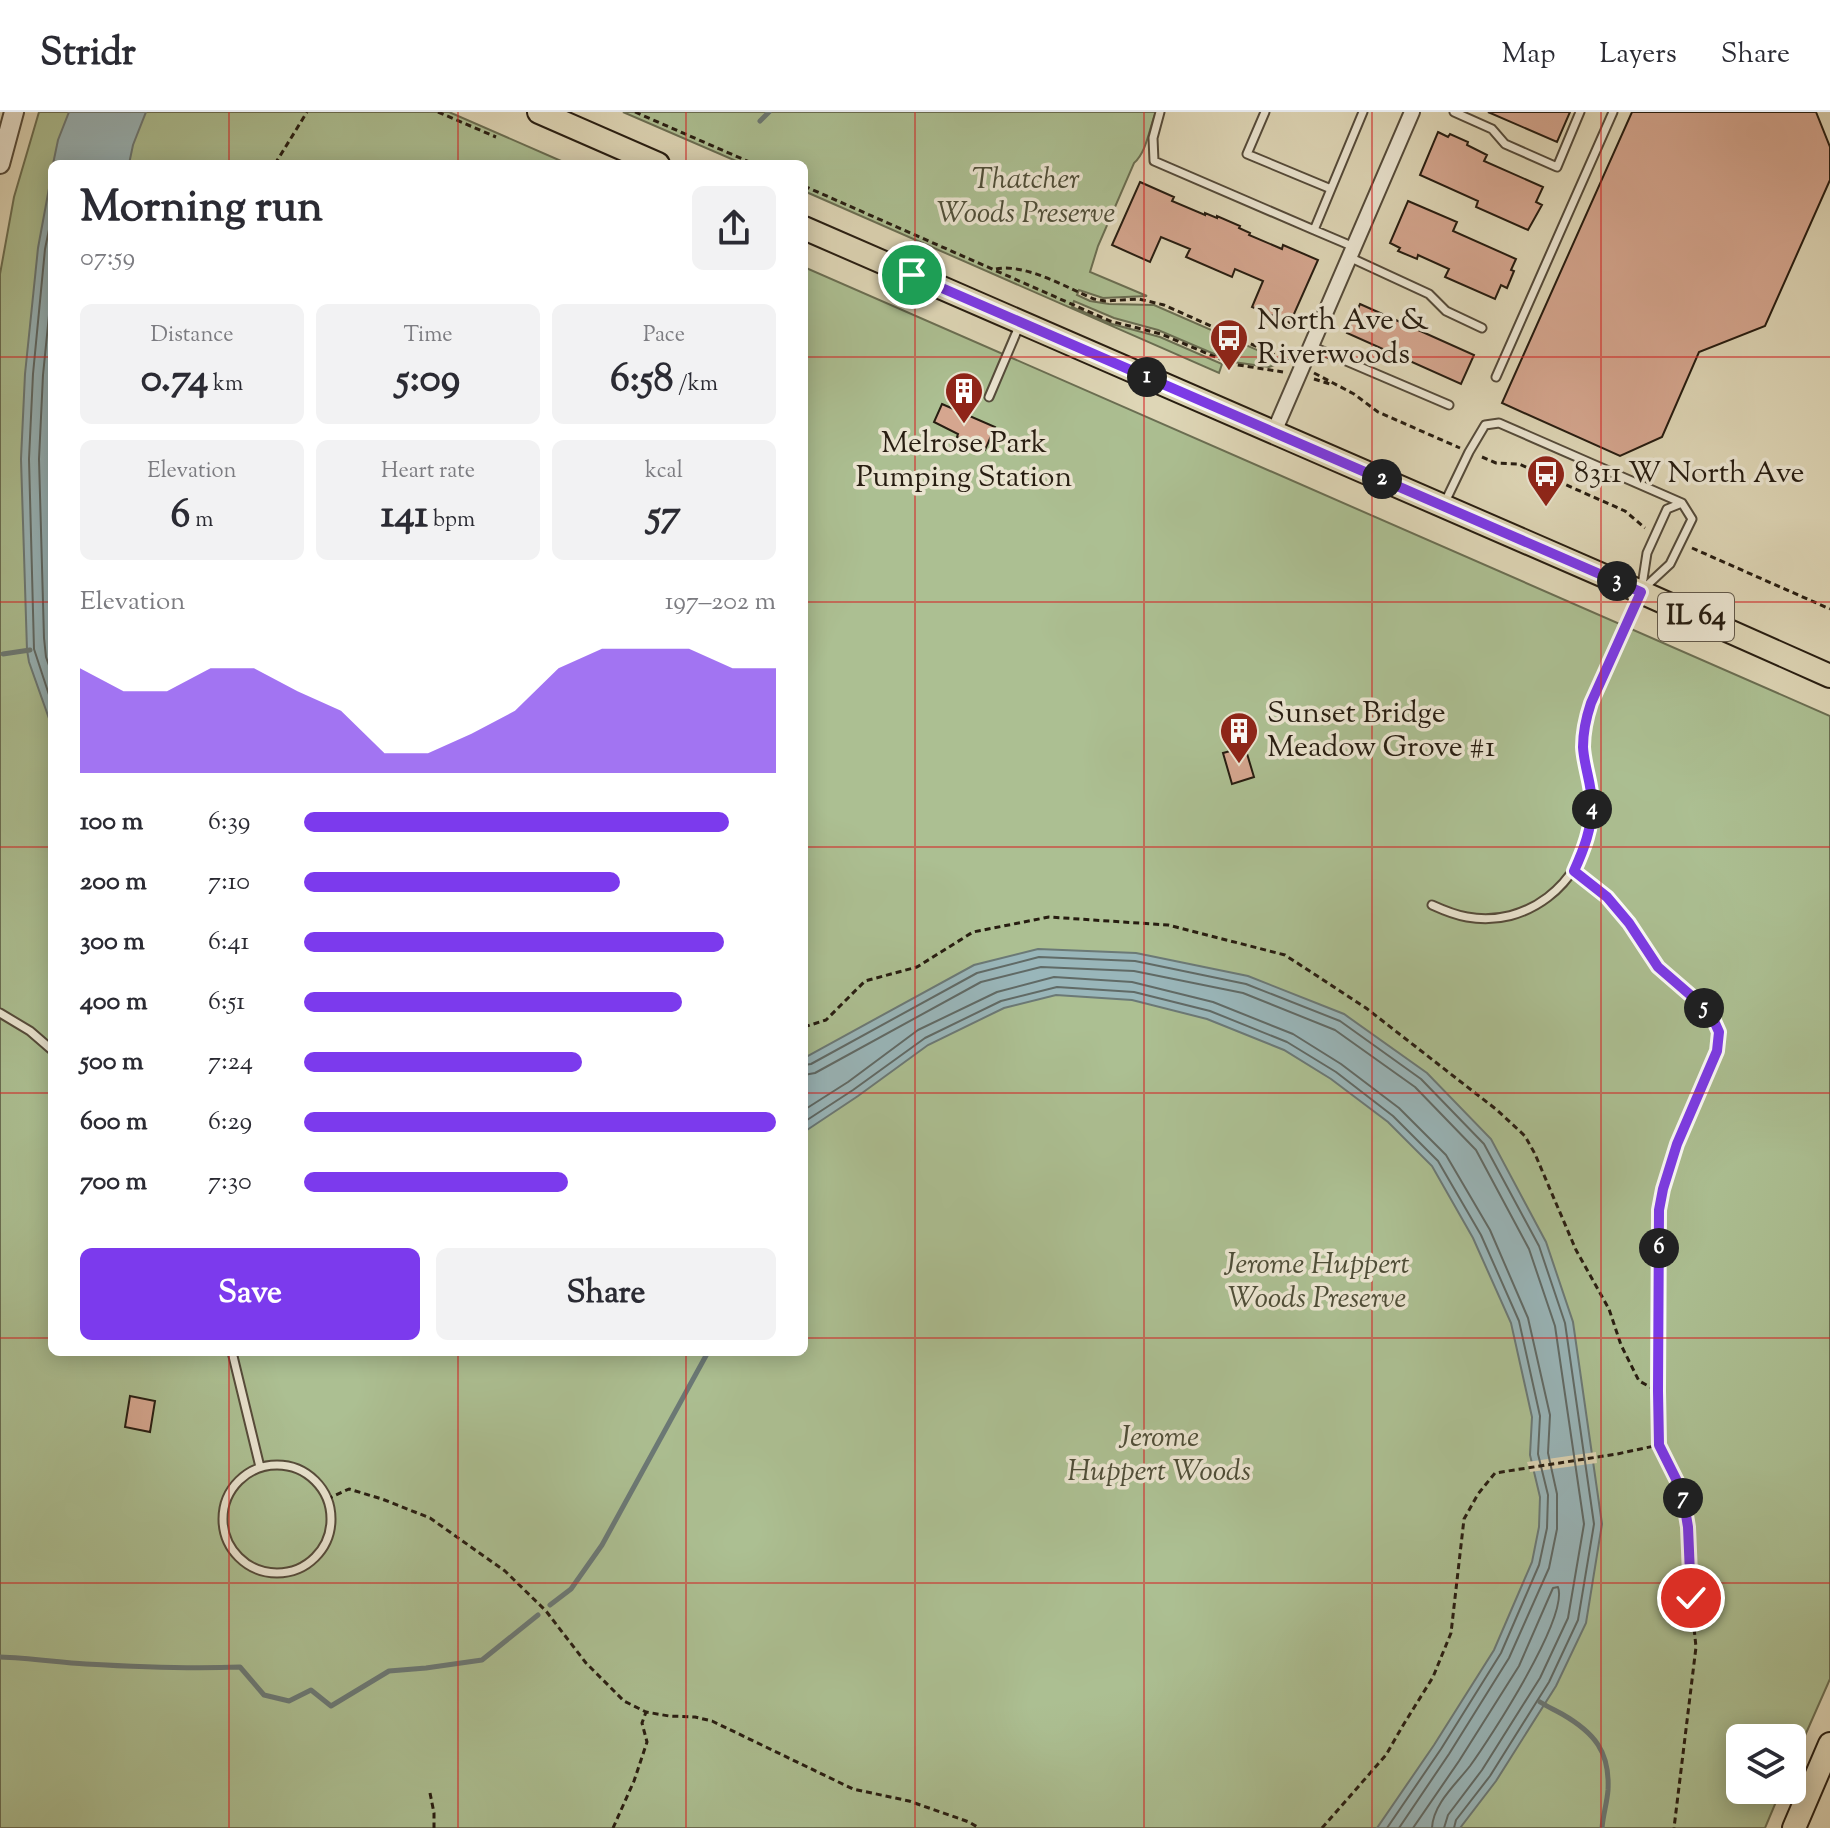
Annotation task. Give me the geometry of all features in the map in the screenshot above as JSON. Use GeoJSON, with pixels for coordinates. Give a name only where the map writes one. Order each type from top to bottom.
{"type":"FeatureCollection","features":[{"type":"Feature","properties":{"kind":"main road"},"geometry":{"type":"LineString","coordinates":[[539,112],[649,160]]}},
{"type":"Feature","properties":{"kind":"main road","name":"IL 64"},"geometry":{"type":"LineString","coordinates":[[808,230],[1830,676]]}},
{"type":"Feature","properties":{"kind":"main road"},"geometry":{"type":"LineString","coordinates":[[1794,1828],[1830,1744]]}},
{"type":"Feature","properties":{"kind":"street"},"geometry":{"type":"LineString","coordinates":[[0,164],[14,112]]}},
{"type":"Feature","properties":{"kind":"street"},"geometry":{"type":"LineString","coordinates":[[1274,432],[1411,112]]}},
{"type":"Feature","properties":{"kind":"lane"},"geometry":{"type":"LineString","coordinates":[[1160,112],[1153,138],[1154,161],[1314,230],[1429,294],[1446,311],[1482,328]]}},
{"type":"Feature","properties":{"kind":"lane"},"geometry":{"type":"LineString","coordinates":[[1265,112],[1247,154],[1331,189]]}},
{"type":"Feature","properties":{"kind":"lane"},"geometry":{"type":"LineString","coordinates":[[1314,230],[1363,112]]}},
{"type":"Feature","properties":{"kind":"lane"},"geometry":{"type":"LineString","coordinates":[[1454,112],[1492,129],[1505,144],[1557,167],[1580,112]]}},
{"type":"Feature","properties":{"kind":"lane"},"geometry":{"type":"LineString","coordinates":[[1496,377],[1613,112]]}},
{"type":"Feature","properties":{"kind":"lane"},"geometry":{"type":"LineString","coordinates":[[989,397],[1021,322]]}},
{"type":"Feature","properties":{"kind":"lane"},"geometry":{"type":"LineString","coordinates":[[1311,346],[1449,405]]}},
{"type":"Feature","properties":{"kind":"lane"},"geometry":{"type":"LineString","coordinates":[[1443,506],[1485,425],[1499,423],[1682,503],[1692,519],[1681,543],[1670,564],[1641,592]]}},
{"type":"Feature","properties":{"kind":"lane"},"geometry":{"type":"LineString","coordinates":[[1432,905],[1466,917],[1507,917],[1524,912],[1554,894],[1574,871],[1591,825],[1592,800],[1583,749],[1586,719],[1641,592],[1647,553],[1667,509],[1682,503]]}},
{"type":"Feature","properties":{"kind":"lane"},"geometry":{"type":"LineString","coordinates":[[0,1013],[30,1031],[48,1047]]}},
{"type":"Feature","properties":{"kind":"lane"},"geometry":{"type":"LineString","coordinates":[[233,1356],[260,1467]]}},
{"type":"Feature","properties":{"kind":"lane"},"geometry":{"type":"LineString","coordinates":[[277,1464],[295,1467],[310,1476],[322,1488],[327,1499],[331,1522],[327,1539],[318,1555],[303,1566],[286,1572],[268,1572],[251,1567],[236,1555],[226,1540],[222,1522],[224,1504],[232,1488],[244,1475],[260,1467],[277,1464]]}},
{"type":"Feature","properties":{"kind":"path"},"geometry":{"type":"LineString","coordinates":[[277,160],[307,112]]}},
{"type":"Feature","properties":{"kind":"path"},"geometry":{"type":"LineString","coordinates":[[438,112],[496,137]]}},
{"type":"Feature","properties":{"kind":"path"},"geometry":{"type":"LineString","coordinates":[[635,112],[745,160]]}},
{"type":"Feature","properties":{"kind":"path"},"geometry":{"type":"LineString","coordinates":[[808,188],[1110,321],[1161,334],[1232,364],[1280,372]]}},
{"type":"Feature","properties":{"kind":"path"},"geometry":{"type":"LineString","coordinates":[[996,269],[1024,270],[1094,299],[1139,299],[1164,305],[1291,362]]}},
{"type":"Feature","properties":{"kind":"path"},"geometry":{"type":"LineString","coordinates":[[1313,372],[1354,394],[1378,412],[1462,449]]}},
{"type":"Feature","properties":{"kind":"path"},"geometry":{"type":"LineString","coordinates":[[1310,378],[1335,385]]}},
{"type":"Feature","properties":{"kind":"path"},"geometry":{"type":"LineString","coordinates":[[1483,457],[1496,463],[1519,464],[1625,511],[1646,529]]}},
{"type":"Feature","properties":{"kind":"path"},"geometry":{"type":"LineString","coordinates":[[1691,548],[1830,609]]}},
{"type":"Feature","properties":{"kind":"path"},"geometry":{"type":"LineString","coordinates":[[1574,871],[1607,897],[1629,923],[1658,967],[1710,1012],[1719,1032],[1717,1051],[1677,1144],[1659,1210],[1659,1445],[1682,1491],[1688,1527],[1696,1647],[1674,1828]]}},
{"type":"Feature","properties":{"kind":"path"},"geometry":{"type":"LineString","coordinates":[[808,1026],[826,1020],[865,981],[917,967],[973,932],[1049,917],[1168,925],[1285,955],[1366,1008],[1497,1110],[1525,1136],[1576,1250],[1609,1309],[1621,1345],[1639,1381],[1658,1391]]}},
{"type":"Feature","properties":{"kind":"path"},"geometry":{"type":"LineString","coordinates":[[1322,1828],[1386,1755],[1433,1677],[1451,1633],[1464,1519],[1495,1473],[1659,1445]]}},
{"type":"Feature","properties":{"kind":"path"},"geometry":{"type":"LineString","coordinates":[[327,1499],[349,1489],[430,1518],[505,1571],[546,1611],[586,1663],[624,1701],[646,1712],[712,1721],[853,1789],[909,1801],[979,1828]]}},
{"type":"Feature","properties":{"kind":"path"},"geometry":{"type":"LineString","coordinates":[[613,1828],[647,1742],[642,1723],[646,1712]]}},
{"type":"Feature","properties":{"kind":"path"},"geometry":{"type":"LineString","coordinates":[[430,1793],[434,1828]]}},
{"type":"Feature","properties":{"kind":"green space","name":"Jerome Huppert Woods Preserve"},"geometry":{"type":"Polygon","coordinates":[[[39,112],[449,112],[559,160],[48,160],[48,1356],[808,1356],[808,269],[1830,716],[1830,1679],[1806,1733],[1806,1724],[1726,1724],[1726,1804],[1775,1804],[1765,1828],[0,1828],[0,274],[14,197],[39,112]]]}},
{"type":"Feature","properties":{"kind":"green space","name":"Thatcher Woods Preserve"},"geometry":{"type":"Polygon","coordinates":[[[623,112],[1156,112],[1145,146],[1134,163],[1090,272],[1147,296],[1103,298],[1079,290],[1077,295],[1109,304],[1154,305],[1280,360],[1280,363],[1269,367],[1233,362],[1158,330],[1114,318],[1074,301],[1072,307],[1112,324],[1160,337],[1222,364],[1219,373],[808,193],[808,160],[734,160],[623,112]]]}},
{"type":"Feature","properties":{"kind":"water"},"geometry":{"type":"Polygon","coordinates":[[[69,112],[146,112],[130,160],[54,160],[69,112]]]}},
{"type":"Feature","properties":{"kind":"water"},"geometry":{"type":"Polygon","coordinates":[[[48,194],[48,716],[27,650],[21,459],[25,374],[38,248],[48,194]]]}},
{"type":"Feature","properties":{"kind":"water"},"geometry":{"type":"Polygon","coordinates":[[[1038,949],[1136,953],[1248,976],[1344,1014],[1427,1073],[1491,1139],[1546,1242],[1573,1322],[1602,1524],[1586,1623],[1556,1686],[1496,1781],[1460,1828],[1377,1828],[1494,1650],[1532,1562],[1539,1527],[1540,1497],[1530,1455],[1532,1417],[1511,1323],[1473,1238],[1432,1166],[1388,1122],[1331,1079],[1284,1050],[1207,1019],[1132,1000],[1056,995],[1004,1008],[928,1045],[808,1129],[808,1056],[974,965],[1038,949]]]}},
{"type":"Feature","properties":{"kind":"pier"},"geometry":{"type":"Polygon","coordinates":[[[1596,1452],[1597,1463],[1530,1472],[1527,1462],[1596,1452]]]}},
{"type":"Feature","properties":{"kind":"building"},"geometry":{"type":"Polygon","coordinates":[[[1488,112],[1570,112],[1557,142],[1488,112]]]}},
{"type":"Feature","properties":{"kind":"building"},"geometry":{"type":"Polygon","coordinates":[[[1632,112],[1816,112],[1830,147],[1830,180],[1765,326],[1699,352],[1662,437],[1620,456],[1502,403],[1632,112]]]}},
{"type":"Feature","properties":{"kind":"building"},"geometry":{"type":"Polygon","coordinates":[[[1438,132],[1468,142],[1467,145],[1487,155],[1484,161],[1543,187],[1536,202],[1542,205],[1528,230],[1476,207],[1478,201],[1420,175],[1438,132]]]}},
{"type":"Feature","properties":{"kind":"building"},"geometry":{"type":"Polygon","coordinates":[[[1140,182],[1174,197],[1172,201],[1240,226],[1249,235],[1318,260],[1290,323],[1252,307],[1263,281],[1235,269],[1232,277],[1186,257],[1190,249],[1161,237],[1150,262],[1112,245],[1140,182]]]}},
{"type":"Feature","properties":{"kind":"building"},"geometry":{"type":"Polygon","coordinates":[[[1408,201],[1457,222],[1453,231],[1516,259],[1507,288],[1501,285],[1495,299],[1445,277],[1449,269],[1418,255],[1417,259],[1398,251],[1400,248],[1390,243],[1408,201]]]}},
{"type":"Feature","properties":{"kind":"building"},"geometry":{"type":"Polygon","coordinates":[[[1360,304],[1474,355],[1461,384],[1347,333],[1360,304]]]}},
{"type":"Feature","properties":{"kind":"building","name":"Melrose Park Pumping Station"},"geometry":{"type":"Polygon","coordinates":[[[942,404],[995,427],[985,450],[934,422],[942,404]]]}},
{"type":"Feature","properties":{"kind":"building","name":"Sunset Bridge Meadow Grove #1"},"geometry":{"type":"Polygon","coordinates":[[[1245,747],[1254,777],[1232,784],[1223,753],[1245,747]]]}},
{"type":"Feature","properties":{"kind":"building"},"geometry":{"type":"Polygon","coordinates":[[[130,1396],[155,1401],[150,1432],[125,1427],[130,1396]]]}},
{"type":"Feature","properties":{"kind":"waterway"},"geometry":{"type":"LineString","coordinates":[[760,121],[769,112]]}},
{"type":"Feature","properties":{"kind":"waterway"},"geometry":{"type":"LineString","coordinates":[[3,654],[30,650]]}},
{"type":"Feature","properties":{"kind":"waterway"},"geometry":{"type":"LineString","coordinates":[[550,1605],[571,1589],[602,1545],[706,1356]]}},
{"type":"Feature","properties":{"kind":"waterway"},"geometry":{"type":"LineString","coordinates":[[0,1657],[125,1666],[240,1667],[264,1695],[289,1701],[311,1690],[331,1706],[389,1671],[482,1660],[538,1615]]}},
{"type":"Feature","properties":{"kind":"waterway"},"geometry":{"type":"LineString","coordinates":[[1540,1702],[1592,1736],[1603,1754],[1608,1790],[1602,1828]]}},
{"type":"Feature","properties":{"kind":"place","name":"North Ave & Riverwoods"},"geometry":{"type":"Point","coordinates":[1229,372]}},
{"type":"Feature","properties":{"kind":"place","name":"Melrose Park Pumping Station"},"geometry":{"type":"Point","coordinates":[964,425]}},
{"type":"Feature","properties":{"kind":"place","name":"8311 W North Ave"},"geometry":{"type":"Point","coordinates":[1546,508]}},
{"type":"Feature","properties":{"kind":"place","name":"Sunset Bridge Meadow Grove #1"},"geometry":{"type":"Point","coordinates":[1239,765]}},
{"type":"Feature","properties":{"kind":"route"},"geometry":{"type":"LineString","coordinates":[[912,275],[1641,592],[1586,719],[1583,749],[1592,800],[1591,825],[1574,871],[1607,897],[1629,923],[1658,967],[1710,1012],[1719,1032],[1717,1051],[1677,1144],[1659,1210],[1659,1445],[1682,1491],[1688,1527],[1691,1598]]}},
{"type":"Feature","properties":{"kind":"park label","name":"Jerome Huppert Woods"},"geometry":{"type":"Point","coordinates":[1159,1455]}}]}
